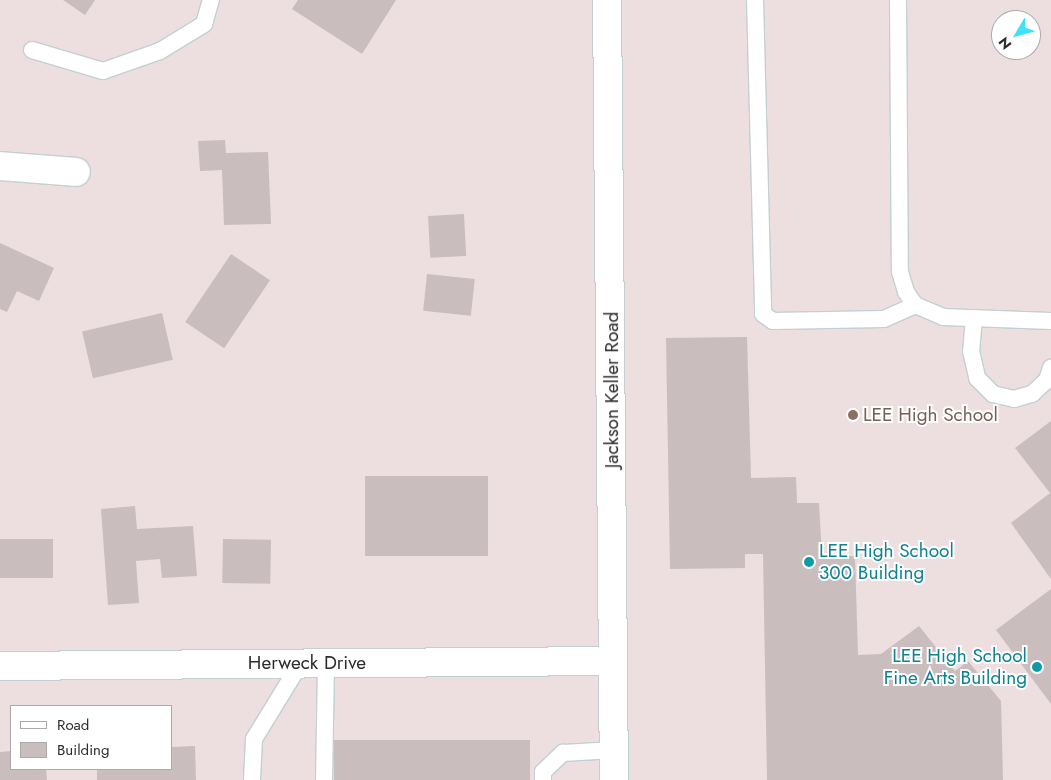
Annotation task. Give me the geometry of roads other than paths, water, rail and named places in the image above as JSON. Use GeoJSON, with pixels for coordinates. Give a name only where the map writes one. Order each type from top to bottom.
{"type":"FeatureCollection","features":[{"type":"Feature","properties":{"kind":"main road","name":"Jackson Keller Road"},"geometry":{"type":"LineString","coordinates":[[607,0],[614,780]]}},
{"type":"Feature","properties":{"kind":"main road"},"geometry":{"type":"LineString","coordinates":[[0,166],[76,172]]}},
{"type":"Feature","properties":{"kind":"main road","name":"Herweck Drive"},"geometry":{"type":"LineString","coordinates":[[0,666],[614,661]]}},
{"type":"Feature","properties":{"kind":"lane"},"geometry":{"type":"LineString","coordinates":[[32,50],[103,71],[160,51],[204,24],[211,0]]}},
{"type":"Feature","properties":{"kind":"lane"},"geometry":{"type":"LineString","coordinates":[[756,0],[763,314],[773,320],[884,319],[915,305]]}},
{"type":"Feature","properties":{"kind":"lane"},"geometry":{"type":"LineString","coordinates":[[898,0],[900,272],[915,305],[943,317],[1051,321]]}},
{"type":"Feature","properties":{"kind":"lane"},"geometry":{"type":"LineString","coordinates":[[974,318],[971,351],[977,378],[994,394],[1014,399],[1032,394],[1047,380],[1051,368]]}},
{"type":"Feature","properties":{"kind":"lane"},"geometry":{"type":"LineString","coordinates":[[252,780],[254,739],[313,663]]}},
{"type":"Feature","properties":{"kind":"lane"},"geometry":{"type":"LineString","coordinates":[[313,663],[324,780]]}},
{"type":"Feature","properties":{"kind":"lane"},"geometry":{"type":"LineString","coordinates":[[543,780],[543,772],[563,752],[614,750]]}},
{"type":"Feature","properties":{"kind":"place","name":"LEE High School"},"geometry":{"type":"Point","coordinates":[853,415]}},
{"type":"Feature","properties":{"kind":"place","name":"LEE High School 300 Building"},"geometry":{"type":"Point","coordinates":[809,562]}},
{"type":"Feature","properties":{"kind":"place","name":"LEE High School Fine Arts Building"},"geometry":{"type":"Point","coordinates":[1037,667]}}]}
